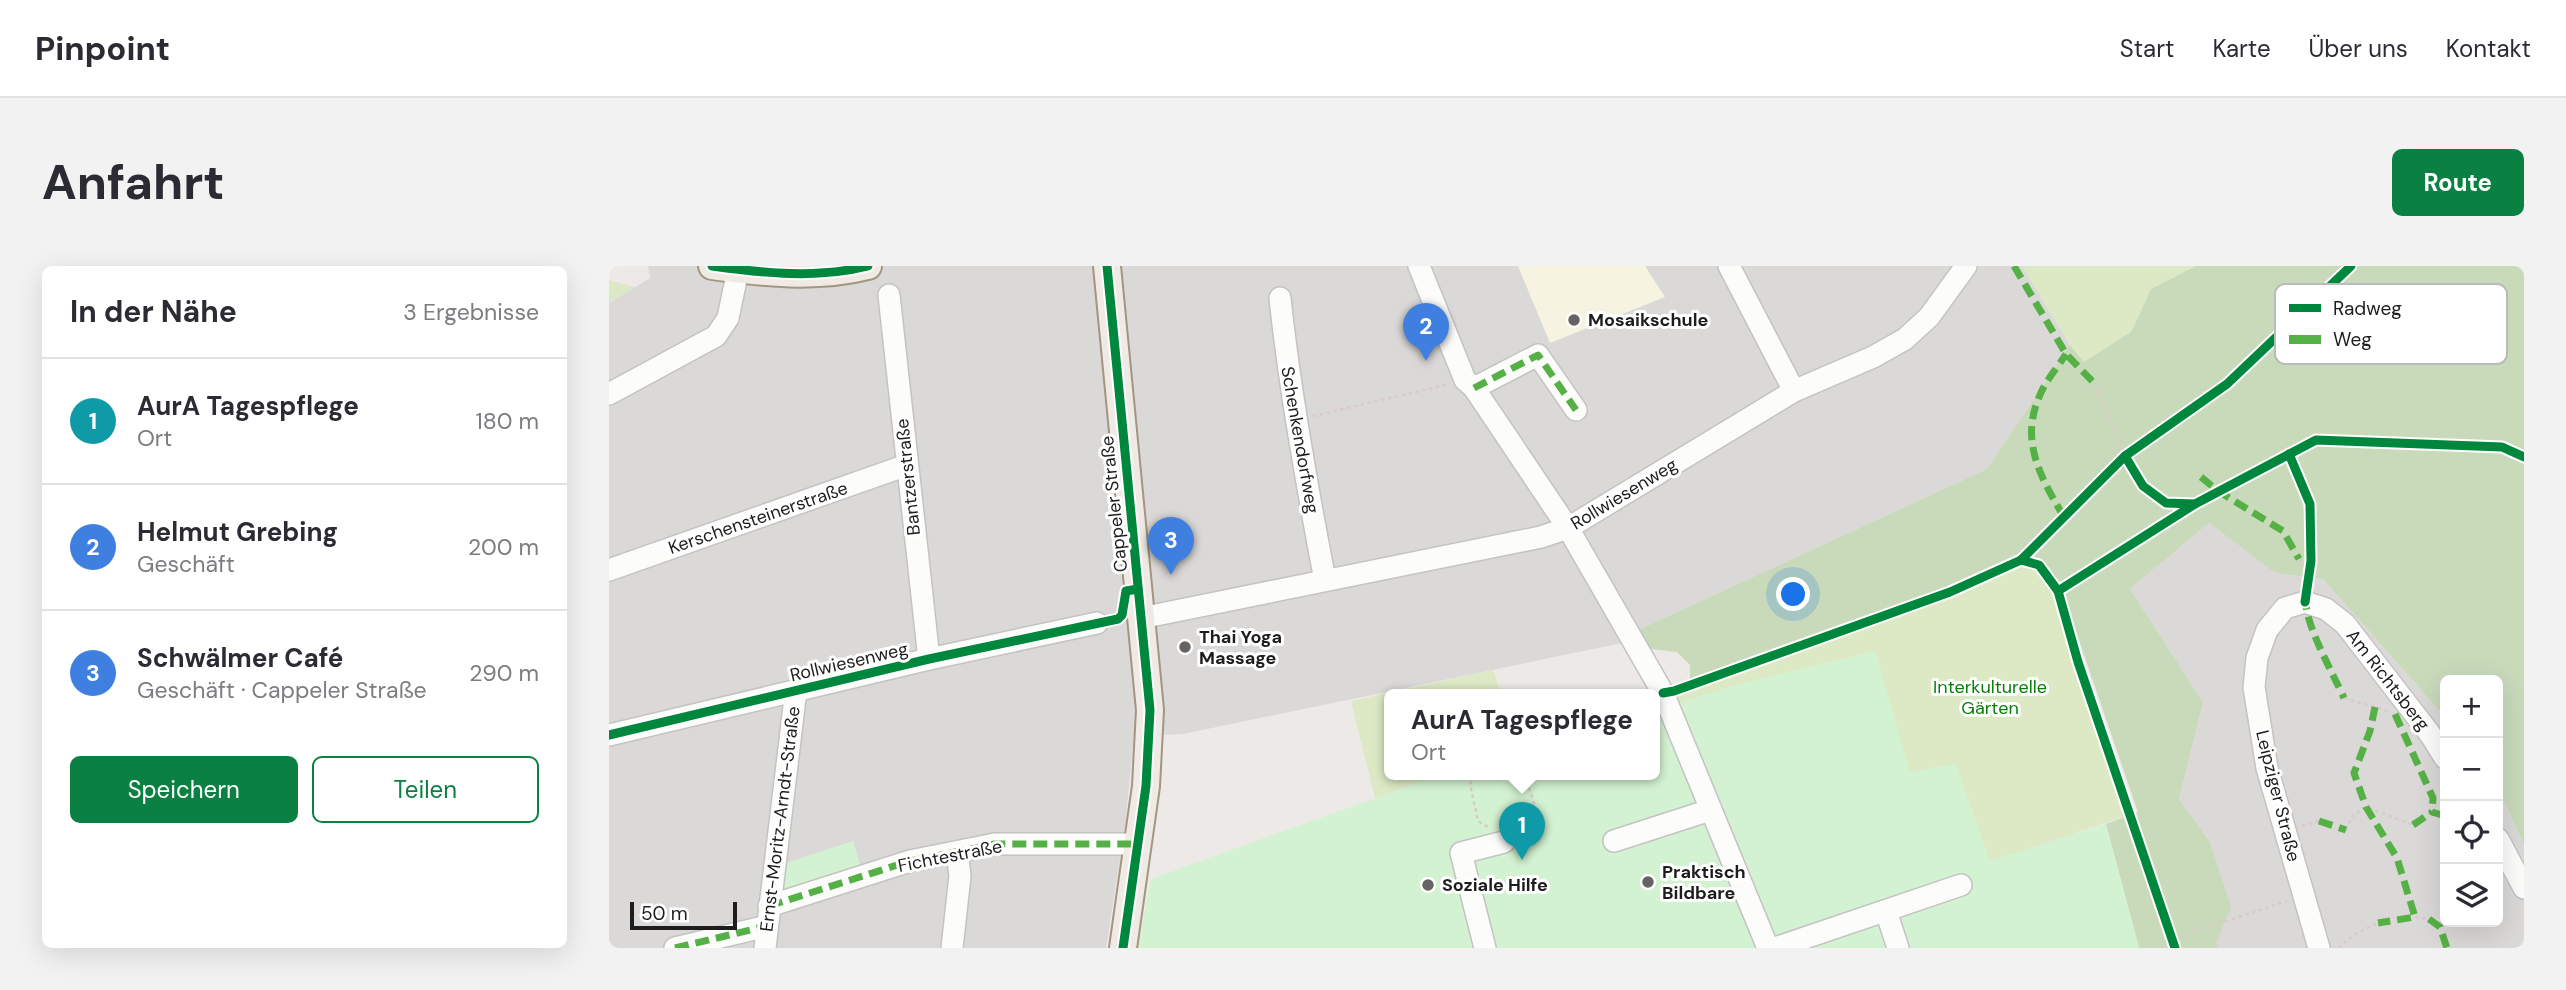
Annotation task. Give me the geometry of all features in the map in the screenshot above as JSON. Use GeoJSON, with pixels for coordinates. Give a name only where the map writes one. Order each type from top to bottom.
{"type":"FeatureCollection","features":[{"type":"Feature","properties":{"kind":"main road"},"geometry":{"type":"LineString","coordinates":[[712,266],[770,273],[831,273],[868,266]]}},
{"type":"Feature","properties":{"kind":"main road","name":"Cappeler Straße"},"geometry":{"type":"LineString","coordinates":[[1107,266],[1150,710],[1146,786],[1123,948]]}},
{"type":"Feature","properties":{"kind":"street"},"geometry":{"type":"LineString","coordinates":[[1419,266],[1469,384],[1568,528],[1663,693],[1768,948]]}},
{"type":"Feature","properties":{"kind":"street"},"geometry":{"type":"LineString","coordinates":[[1730,266],[1794,391]]}},
{"type":"Feature","properties":{"kind":"street","name":"Rollwiesenweg"},"geometry":{"type":"LineString","coordinates":[[1141,618],[1541,537],[1568,528],[1794,391],[1873,357],[1905,339],[1929,317],[1966,266]]}},
{"type":"Feature","properties":{"kind":"street"},"geometry":{"type":"LineString","coordinates":[[609,394],[716,336],[728,318],[738,270]]}},
{"type":"Feature","properties":{"kind":"street","name":"Bantzerstraße"},"geometry":{"type":"LineString","coordinates":[[889,295],[929,659]]}},
{"type":"Feature","properties":{"kind":"street","name":"Schenkendorfweg"},"geometry":{"type":"LineString","coordinates":[[1280,298],[1296,420],[1325,580]]}},
{"type":"Feature","properties":{"kind":"street"},"geometry":{"type":"LineString","coordinates":[[1469,384],[1538,355],[1576,410]]}},
{"type":"Feature","properties":{"kind":"street","name":"Kerschensteinerstraße"},"geometry":{"type":"LineString","coordinates":[[609,570],[907,466]]}},
{"type":"Feature","properties":{"kind":"street","name":"Am Richtsberg"},"geometry":{"type":"LineString","coordinates":[[2285,608],[2305,602],[2326,609],[2345,624],[2440,751]]}},
{"type":"Feature","properties":{"kind":"street","name":"Leipziger Straße"},"geometry":{"type":"LineString","coordinates":[[2285,608],[2267,630],[2257,658],[2254,687],[2267,768],[2304,895],[2328,946]]}},
{"type":"Feature","properties":{"kind":"street","name":"Rollwiesenweg"},"geometry":{"type":"LineString","coordinates":[[609,735],[929,659],[1097,624]]}},
{"type":"Feature","properties":{"kind":"street","name":"Ernst-Moritz-Arndt-Straße"},"geometry":{"type":"LineString","coordinates":[[765,948],[796,690]]}},
{"type":"Feature","properties":{"kind":"street"},"geometry":{"type":"LineString","coordinates":[[1613,841],[1710,810]]}},
{"type":"Feature","properties":{"kind":"street"},"geometry":{"type":"LineString","coordinates":[[1485,948],[1461,853],[1504,842]]}},
{"type":"Feature","properties":{"kind":"street","name":"Fichtestraße"},"geometry":{"type":"LineString","coordinates":[[675,948],[768,916],[910,861],[995,844],[1137,844]]}},
{"type":"Feature","properties":{"kind":"street"},"geometry":{"type":"LineString","coordinates":[[2503,848],[2524,888]]}},
{"type":"Feature","properties":{"kind":"street"},"geometry":{"type":"LineString","coordinates":[[952,948],[960,876],[957,852]]}},
{"type":"Feature","properties":{"kind":"street"},"geometry":{"type":"LineString","coordinates":[[1775,948],[1961,885]]}},
{"type":"Feature","properties":{"kind":"street"},"geometry":{"type":"LineString","coordinates":[[1886,911],[1898,948]]}},
{"type":"Feature","properties":{"kind":"path"},"geometry":{"type":"LineString","coordinates":[[2094,383],[2125,456]]}},
{"type":"Feature","properties":{"kind":"path"},"geometry":{"type":"LineString","coordinates":[[1296,420],[1469,384]]}},
{"type":"Feature","properties":{"kind":"path"},"geometry":{"type":"LineString","coordinates":[[2299,559],[2304,568]]}},
{"type":"Feature","properties":{"kind":"path"},"geometry":{"type":"LineString","coordinates":[[2344,698],[2395,714]]}},
{"type":"Feature","properties":{"kind":"path"},"geometry":{"type":"LineString","coordinates":[[1473,780],[1470,784],[1478,821],[1486,827],[1529,815],[1535,807],[1527,780]]}},
{"type":"Feature","properties":{"kind":"path"},"geometry":{"type":"LineString","coordinates":[[2346,830],[2353,815],[2366,807],[2413,825]]}},
{"type":"Feature","properties":{"kind":"path"},"geometry":{"type":"LineString","coordinates":[[2172,939],[2304,895]]}},
{"type":"Feature","properties":{"kind":"path"},"geometry":{"type":"LineString","coordinates":[[2415,918],[2429,919]]}},
{"type":"Feature","properties":{"kind":"path"},"geometry":{"type":"LineString","coordinates":[[2328,946],[2378,923]]}},
{"type":"Feature","properties":{"kind":"shaded area"},"geometry":{"type":"Polygon","coordinates":[[[648,266],[2022,266],[2070,345],[1987,469],[1638,630],[1622,643],[1400,689],[1384,689],[1384,692],[1183,734],[1134,736],[1125,827],[1106,948],[609,948],[609,303],[650,278],[648,266]]]}},
{"type":"Feature","properties":{"kind":"shaded area","name":"Mosaikschule"},"geometry":{"type":"Polygon","coordinates":[[[1518,266],[1645,266],[1665,297],[1550,343],[1518,266]]]}},
{"type":"Feature","properties":{"kind":"shaded area"},"geometry":{"type":"Polygon","coordinates":[[[1535,341],[1551,352],[1565,384],[1579,386],[1612,412],[1590,426],[1567,426],[1530,369],[1530,355],[1535,341]]]}},
{"type":"Feature","properties":{"kind":"shaded area"},"geometry":{"type":"Polygon","coordinates":[[[2209,523],[2275,573],[2323,579],[2440,711],[2440,927],[2503,927],[2503,799],[2524,845],[2524,948],[2218,948],[2215,943],[2230,907],[2210,842],[2179,799],[2203,702],[2130,589],[2209,523]]]}},
{"type":"Feature","properties":{"kind":"shaded area"},"geometry":{"type":"Polygon","coordinates":[[[1217,579],[1221,597],[1158,609],[1154,591],[1217,579]]]}},
{"type":"Feature","properties":{"kind":"green space"},"geometry":{"type":"Polygon","coordinates":[[[2022,266],[2196,266],[2151,289],[2131,332],[2084,362],[2070,345],[2022,266]]]}},
{"type":"Feature","properties":{"kind":"green space"},"geometry":{"type":"Polygon","coordinates":[[[2196,266],[2524,266],[2524,845],[2503,799],[2503,675],[2440,675],[2440,711],[2323,579],[2275,573],[2209,523],[2130,589],[2203,702],[2179,799],[2210,842],[2231,907],[2216,943],[2218,948],[2139,948],[2106,824],[2138,812],[2060,585],[2041,561],[2017,555],[1947,588],[1690,679],[1690,665],[1677,652],[1643,648],[1638,630],[1987,469],[2070,345],[2084,362],[2131,332],[2151,289],[2196,266]]]}},
{"type":"Feature","properties":{"kind":"green space"},"geometry":{"type":"Polygon","coordinates":[[[609,280],[635,287],[609,303],[609,280]]]}},
{"type":"Feature","properties":{"kind":"green space","name":"Interkulturelle Gärten"},"geometry":{"type":"Polygon","coordinates":[[[2020,566],[2035,569],[2054,595],[2126,816],[1990,862],[1956,765],[1910,773],[1739,684],[1676,704],[1671,697],[1954,595],[2020,566]]]}},
{"type":"Feature","properties":{"kind":"green space"},"geometry":{"type":"Polygon","coordinates":[[[1875,651],[1910,772],[1956,764],[1990,861],[2106,824],[2139,948],[1138,948],[1151,879],[1425,780],[1660,780],[1660,709],[1739,684],[1875,651]]]}},
{"type":"Feature","properties":{"kind":"green space"},"geometry":{"type":"Polygon","coordinates":[[[1493,670],[1499,689],[1406,689],[1493,670]]]}},
{"type":"Feature","properties":{"kind":"green space"},"geometry":{"type":"Polygon","coordinates":[[[1384,694],[1384,780],[1425,780],[1375,798],[1351,701],[1384,694]]]}},
{"type":"Feature","properties":{"kind":"green space"},"geometry":{"type":"Polygon","coordinates":[[[853,841],[861,867],[786,891],[783,888],[786,863],[853,841]]]}},
{"type":"Feature","properties":{"kind":"marked path"},"geometry":{"type":"LineString","coordinates":[[2014,266],[2066,354],[2094,383]]}},
{"type":"Feature","properties":{"kind":"marked path"},"geometry":{"type":"LineString","coordinates":[[2064,517],[2035,459],[2032,428],[2034,412],[2043,389],[2066,354]]}},
{"type":"Feature","properties":{"kind":"marked path"},"geometry":{"type":"LineString","coordinates":[[1474,388],[1538,355],[1576,410]]}},
{"type":"Feature","properties":{"kind":"marked path"},"geometry":{"type":"LineString","coordinates":[[2201,477],[2218,491],[2283,531],[2299,559]]}},
{"type":"Feature","properties":{"kind":"marked path"},"geometry":{"type":"LineString","coordinates":[[2306,596],[2306,606],[2314,633],[2344,698]]}},
{"type":"Feature","properties":{"kind":"marked path"},"geometry":{"type":"LineString","coordinates":[[2375,707],[2370,731],[2354,773],[2366,807],[2397,858],[2415,917],[2378,923]]}},
{"type":"Feature","properties":{"kind":"marked path"},"geometry":{"type":"LineString","coordinates":[[2395,714],[2433,798],[2432,812],[2440,814]]}},
{"type":"Feature","properties":{"kind":"marked path"},"geometry":{"type":"LineString","coordinates":[[2413,825],[2432,812]]}},
{"type":"Feature","properties":{"kind":"marked path"},"geometry":{"type":"LineString","coordinates":[[2319,821],[2346,830]]}},
{"type":"Feature","properties":{"kind":"marked path"},"geometry":{"type":"LineString","coordinates":[[769,906],[910,861],[995,844],[1137,844]]}},
{"type":"Feature","properties":{"kind":"marked path"},"geometry":{"type":"LineString","coordinates":[[2429,919],[2440,927],[2447,948]]}},
{"type":"Feature","properties":{"kind":"marked path"},"geometry":{"type":"LineString","coordinates":[[675,948],[767,926]]}},
{"type":"Feature","properties":{"kind":"cycle path"},"geometry":{"type":"LineString","coordinates":[[712,266],[770,273],[810,274],[868,266]]}},
{"type":"Feature","properties":{"kind":"cycle path"},"geometry":{"type":"LineString","coordinates":[[1107,266],[1150,710],[1146,786],[1123,948]]}},
{"type":"Feature","properties":{"kind":"cycle path"},"geometry":{"type":"LineString","coordinates":[[2332,284],[2351,266]]}},
{"type":"Feature","properties":{"kind":"cycle path"},"geometry":{"type":"LineString","coordinates":[[1663,693],[1950,592],[2021,560],[2125,456],[2227,384],[2275,338]]}},
{"type":"Feature","properties":{"kind":"cycle path"},"geometry":{"type":"LineString","coordinates":[[2125,456],[2143,486],[2166,503],[2195,504],[2316,440],[2502,447],[2524,457]]}},
{"type":"Feature","properties":{"kind":"cycle path"},"geometry":{"type":"LineString","coordinates":[[2289,454],[2310,504],[2311,561],[2305,602]]}},
{"type":"Feature","properties":{"kind":"cycle path"},"geometry":{"type":"LineString","coordinates":[[2058,591],[2195,504]]}},
{"type":"Feature","properties":{"kind":"cycle path"},"geometry":{"type":"LineString","coordinates":[[2021,560],[2039,565],[2058,591],[2078,662],[2175,948]]}},
{"type":"Feature","properties":{"kind":"cycle path"},"geometry":{"type":"LineString","coordinates":[[609,735],[929,659],[1118,619],[1122,615],[1126,591],[1138,589]]}},
{"type":"Feature","properties":{"kind":"place","name":"Mosaikschule"},"geometry":{"type":"Point","coordinates":[1574,320]}},
{"type":"Feature","properties":{"kind":"place","name":"Helmut Grebing"},"geometry":{"type":"Point","coordinates":[1426,361]}},
{"type":"Feature","properties":{"kind":"place","name":"Schwälmer Café"},"geometry":{"type":"Point","coordinates":[1171,575]}},
{"type":"Feature","properties":{"kind":"place","name":"Thai Yoga Massage"},"geometry":{"type":"Point","coordinates":[1185,647]}},
{"type":"Feature","properties":{"kind":"place","name":"AurA Tagespflege"},"geometry":{"type":"Point","coordinates":[1522,860]}},
{"type":"Feature","properties":{"kind":"place","name":"Praktisch Bildbare"},"geometry":{"type":"Point","coordinates":[1648,882]}},
{"type":"Feature","properties":{"kind":"place","name":"Soziale Hilfe"},"geometry":{"type":"Point","coordinates":[1428,885]}}]}
